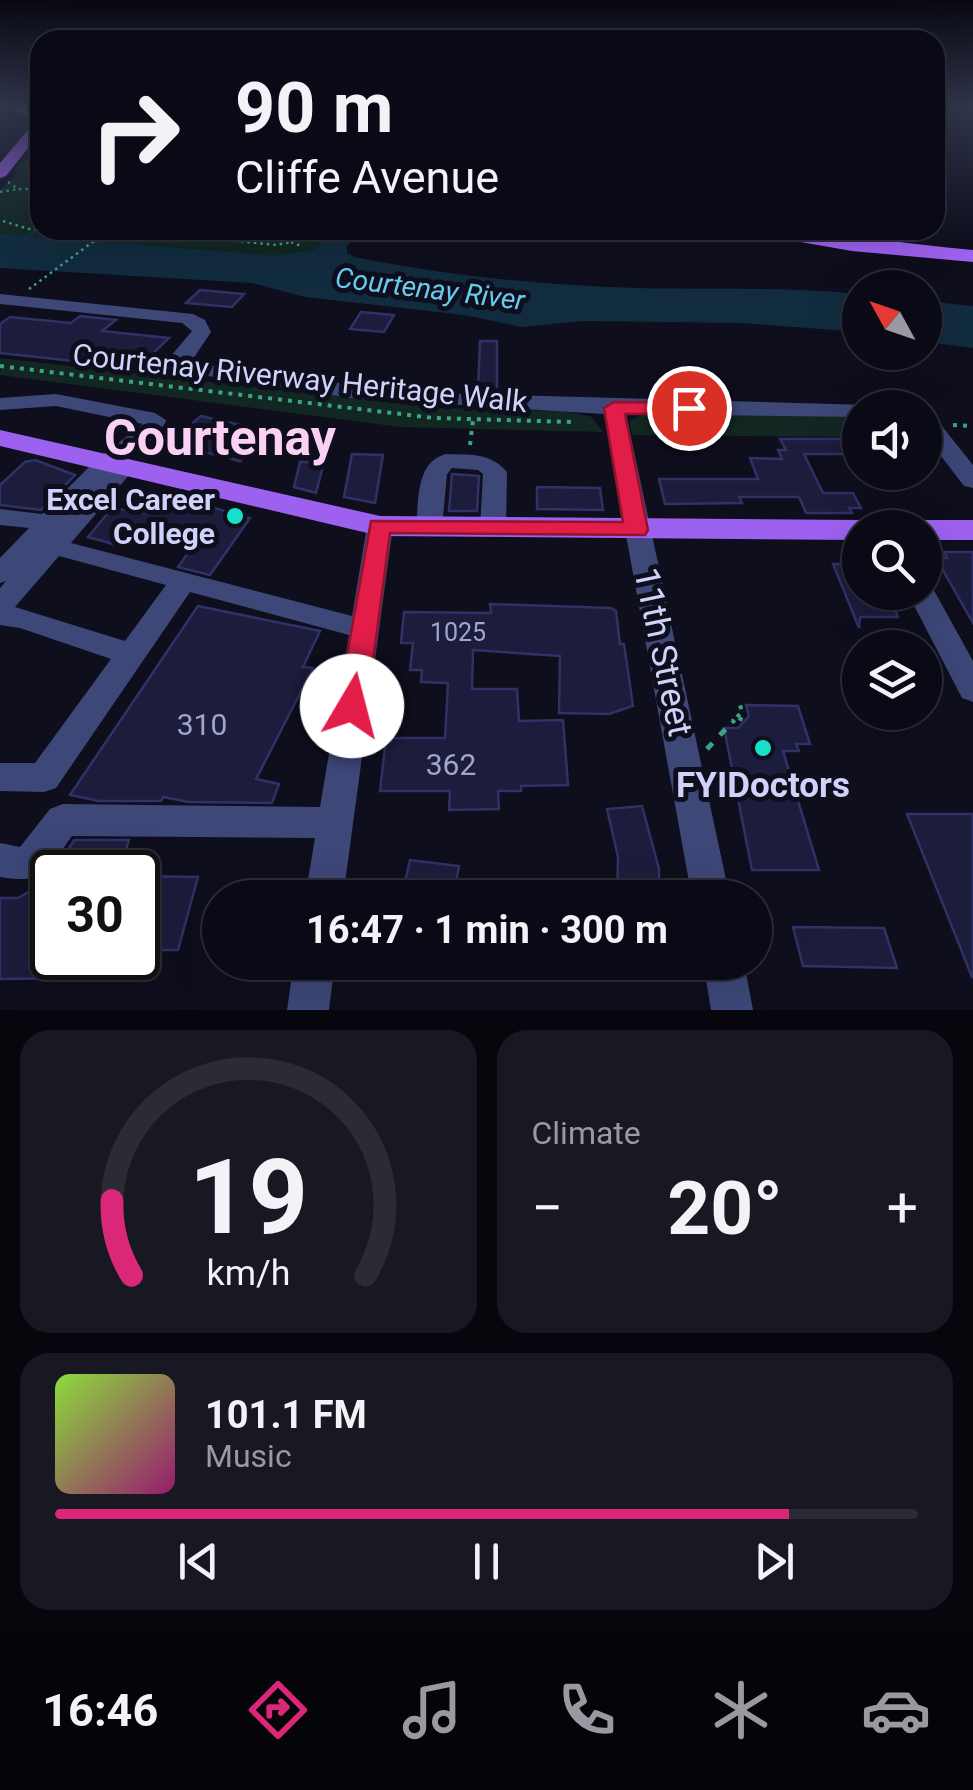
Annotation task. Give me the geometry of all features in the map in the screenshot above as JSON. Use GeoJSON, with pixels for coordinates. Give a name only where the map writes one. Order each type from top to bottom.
{"type":"FeatureCollection","features":[{"type":"Feature","properties":{"kind":"main road"},"geometry":{"type":"LineString","coordinates":[[823,240],[973,256]]}},
{"type":"Feature","properties":{"kind":"main road"},"geometry":{"type":"LineString","coordinates":[[0,438],[380,526],[842,530]]}},
{"type":"Feature","properties":{"kind":"main road"},"geometry":{"type":"LineString","coordinates":[[942,530],[973,530]]}},
{"type":"Feature","properties":{"kind":"street"},"geometry":{"type":"LineString","coordinates":[[3,301],[30,285]]}},
{"type":"Feature","properties":{"kind":"street"},"geometry":{"type":"LineString","coordinates":[[3,301],[186,318],[198,324],[202,332],[180,357],[182,366],[443,402],[842,410]]}},
{"type":"Feature","properties":{"kind":"street"},"geometry":{"type":"LineString","coordinates":[[0,404],[56,400],[156,420],[155,426],[140,439],[140,446],[114,466],[52,535],[0,606]]}},
{"type":"Feature","properties":{"kind":"street","name":"11th Street"},"geometry":{"type":"LineString","coordinates":[[614,408],[708,880]]}},
{"type":"Feature","properties":{"kind":"street"},"geometry":{"type":"LineString","coordinates":[[942,434],[973,481]]}},
{"type":"Feature","properties":{"kind":"street"},"geometry":{"type":"LineString","coordinates":[[429,528],[435,472],[446,462],[484,463],[495,472],[492,528]]}},
{"type":"Feature","properties":{"kind":"street"},"geometry":{"type":"LineString","coordinates":[[0,517],[182,583],[364,629]]}},
{"type":"Feature","properties":{"kind":"street"},"geometry":{"type":"LineString","coordinates":[[327,880],[380,526]]}},
{"type":"Feature","properties":{"kind":"street"},"geometry":{"type":"LineString","coordinates":[[0,574],[52,535]]}},
{"type":"Feature","properties":{"kind":"street"},"geometry":{"type":"LineString","coordinates":[[0,778],[44,778],[182,583]]}},
{"type":"Feature","properties":{"kind":"street"},"geometry":{"type":"LineString","coordinates":[[931,610],[973,690]]}},
{"type":"Feature","properties":{"kind":"street"},"geometry":{"type":"LineString","coordinates":[[0,615],[23,618],[132,655]]}},
{"type":"Feature","properties":{"kind":"street"},"geometry":{"type":"LineString","coordinates":[[0,860],[28,865],[63,820],[335,823]]}},
{"type":"Feature","properties":{"kind":"street"},"geometry":{"type":"LineString","coordinates":[[308,1010],[312,980]]}},
{"type":"Feature","properties":{"kind":"street"},"geometry":{"type":"LineString","coordinates":[[727,980],[732,1010]]}},
{"type":"Feature","properties":{"kind":"path"},"geometry":{"type":"LineString","coordinates":[[8,174],[8,183],[18,189]]}},
{"type":"Feature","properties":{"kind":"path"},"geometry":{"type":"LineString","coordinates":[[0,192],[30,188]]}},
{"type":"Feature","properties":{"kind":"path"},"geometry":{"type":"LineString","coordinates":[[3,221],[30,230]]}},
{"type":"Feature","properties":{"kind":"path"},"geometry":{"type":"LineString","coordinates":[[30,285],[95,240]]}},
{"type":"Feature","properties":{"kind":"path"},"geometry":{"type":"LineString","coordinates":[[227,240],[276,245],[292,240]]}},
{"type":"Feature","properties":{"kind":"path"},"geometry":{"type":"LineString","coordinates":[[290,242],[301,246]]}},
{"type":"Feature","properties":{"kind":"path","name":"Courtenay Riverway Heritage Walk"},"geometry":{"type":"LineString","coordinates":[[0,366],[270,401],[473,420],[584,422]]}},
{"type":"Feature","properties":{"kind":"path"},"geometry":{"type":"LineString","coordinates":[[65,382],[70,375]]}},
{"type":"Feature","properties":{"kind":"path"},"geometry":{"type":"LineString","coordinates":[[469,462],[473,420]]}},
{"type":"Feature","properties":{"kind":"path"},"geometry":{"type":"LineString","coordinates":[[942,423],[973,426]]}},
{"type":"Feature","properties":{"kind":"path"},"geometry":{"type":"LineString","coordinates":[[704,752],[740,719],[740,706]]}},
{"type":"Feature","properties":{"kind":"green space"},"geometry":{"type":"Polygon","coordinates":[[[30,156],[30,236],[0,234],[0,190],[15,177],[15,169],[30,156]]]}},
{"type":"Feature","properties":{"kind":"green space"},"geometry":{"type":"Polygon","coordinates":[[[79,240],[324,240],[313,250],[277,255],[79,240]]]}},
{"type":"Feature","properties":{"kind":"green space"},"geometry":{"type":"Polygon","coordinates":[[[0,358],[442,408],[565,411],[592,417],[603,432],[400,427],[0,375],[0,358]]]}},
{"type":"Feature","properties":{"kind":"green space"},"geometry":{"type":"Polygon","coordinates":[[[641,415],[842,415],[842,437],[632,435],[629,421],[641,415]]]}},
{"type":"Feature","properties":{"kind":"water","name":"Courtenay River"},"geometry":{"type":"Polygon","coordinates":[[[0,234],[30,236],[30,240],[277,255],[313,250],[324,240],[352,240],[347,253],[355,257],[531,282],[842,293],[842,331],[742,323],[582,321],[522,327],[464,315],[305,297],[252,283],[0,268],[0,234]]]}},
{"type":"Feature","properties":{"kind":"water"},"geometry":{"type":"Polygon","coordinates":[[[942,303],[973,306],[973,348],[942,344],[942,303]]]}},
{"type":"Feature","properties":{"kind":"building"},"geometry":{"type":"Polygon","coordinates":[[[200,290],[244,294],[232,307],[186,303],[200,290]]]}},
{"type":"Feature","properties":{"kind":"building"},"geometry":{"type":"Polygon","coordinates":[[[361,312],[394,315],[384,332],[350,329],[361,312]]]}},
{"type":"Feature","properties":{"kind":"building"},"geometry":{"type":"Polygon","coordinates":[[[80,316],[116,320],[102,331],[169,338],[138,368],[0,353],[0,324],[10,317],[71,323],[80,316]]]}},
{"type":"Feature","properties":{"kind":"building"},"geometry":{"type":"Polygon","coordinates":[[[480,341],[497,341],[497,391],[478,390],[480,341]]]}},
{"type":"Feature","properties":{"kind":"building"},"geometry":{"type":"Polygon","coordinates":[[[201,416],[271,432],[240,461],[169,443],[201,416]]]}},
{"type":"Feature","properties":{"kind":"building"},"geometry":{"type":"Polygon","coordinates":[[[780,439],[842,439],[842,454],[804,454],[823,493],[853,493],[861,508],[849,508],[842,513],[806,513],[799,497],[739,497],[742,503],[665,504],[659,479],[758,479],[750,458],[782,459],[778,450],[786,450],[780,439]]]}},
{"type":"Feature","properties":{"kind":"building"},"geometry":{"type":"Polygon","coordinates":[[[352,454],[383,455],[375,503],[344,497],[352,454]]]}},
{"type":"Feature","properties":{"kind":"building"},"geometry":{"type":"Polygon","coordinates":[[[35,460],[75,475],[41,510],[0,505],[0,485],[25,462],[35,460]]]}},
{"type":"Feature","properties":{"kind":"building"},"geometry":{"type":"Polygon","coordinates":[[[300,462],[324,462],[316,493],[294,487],[300,462]]]}},
{"type":"Feature","properties":{"kind":"building"},"geometry":{"type":"Polygon","coordinates":[[[452,474],[479,476],[477,511],[449,511],[452,474]]]}},
{"type":"Feature","properties":{"kind":"building"},"geometry":{"type":"Polygon","coordinates":[[[537,487],[600,488],[603,510],[537,509],[537,487]]]}},
{"type":"Feature","properties":{"kind":"building"},"geometry":{"type":"Polygon","coordinates":[[[162,500],[197,503],[228,512],[225,515],[250,518],[210,575],[178,567],[191,549],[130,540],[124,547],[88,537],[112,508],[151,514],[162,500]]]}},
{"type":"Feature","properties":{"kind":"building"},"geometry":{"type":"Polygon","coordinates":[[[944,552],[973,552],[973,623],[942,569],[942,558],[947,558],[944,552]]]}},
{"type":"Feature","properties":{"kind":"building"},"geometry":{"type":"Polygon","coordinates":[[[833,564],[842,564],[842,586],[833,564]]]}},
{"type":"Feature","properties":{"kind":"building"},"geometry":{"type":"Polygon","coordinates":[[[490,604],[616,611],[633,706],[609,714],[559,713],[560,656],[473,650],[472,689],[517,689],[519,721],[563,720],[568,785],[521,786],[521,791],[498,791],[499,809],[449,810],[450,791],[380,791],[386,738],[445,738],[448,683],[421,682],[422,670],[410,670],[413,643],[401,643],[404,612],[491,613],[490,604]]]}},
{"type":"Feature","properties":{"kind":"building"},"geometry":{"type":"Polygon","coordinates":[[[198,606],[320,631],[303,667],[313,668],[256,779],[279,784],[272,803],[189,802],[163,797],[161,801],[99,801],[70,795],[198,606]]]}},
{"type":"Feature","properties":{"kind":"building"},"geometry":{"type":"Polygon","coordinates":[[[852,610],[895,610],[898,617],[860,617],[859,628],[852,610]]]}},
{"type":"Feature","properties":{"kind":"building"},"geometry":{"type":"Polygon","coordinates":[[[746,705],[798,706],[810,744],[796,744],[799,751],[783,751],[819,870],[752,870],[724,728],[738,728],[749,716],[746,705]]]}},
{"type":"Feature","properties":{"kind":"building"},"geometry":{"type":"Polygon","coordinates":[[[642,806],[659,880],[617,880],[618,857],[607,809],[642,806]]]}},
{"type":"Feature","properties":{"kind":"building"},"geometry":{"type":"Polygon","coordinates":[[[907,814],[973,814],[973,977],[972,977],[907,814]]]}},
{"type":"Feature","properties":{"kind":"building"},"geometry":{"type":"Polygon","coordinates":[[[74,840],[129,840],[126,850],[68,850],[74,840]]]}},
{"type":"Feature","properties":{"kind":"building"},"geometry":{"type":"Polygon","coordinates":[[[410,860],[459,866],[456,880],[405,880],[410,860]]]}},
{"type":"Feature","properties":{"kind":"building"},"geometry":{"type":"Polygon","coordinates":[[[160,876],[198,877],[178,950],[160,950],[160,876]]]}},
{"type":"Feature","properties":{"kind":"building"},"geometry":{"type":"Polygon","coordinates":[[[30,891],[30,979],[0,979],[0,898],[18,898],[30,891]]]}},
{"type":"Feature","properties":{"kind":"building"},"geometry":{"type":"Polygon","coordinates":[[[793,927],[884,928],[897,968],[803,966],[793,927]]]}},
{"type":"Feature","properties":{"kind":"waterway"},"geometry":{"type":"LineString","coordinates":[[21,240],[30,234]]}},
{"type":"Feature","properties":{"kind":"place","name":"Excel Career College"},"geometry":{"type":"Point","coordinates":[235,516]}},
{"type":"Feature","properties":{"kind":"place","name":"FYIDoctors"},"geometry":{"type":"Point","coordinates":[763,748]}},
{"type":"Feature","properties":{"kind":"district","name":"Courtenay"},"geometry":{"type":"Point","coordinates":[220,438]}},
{"type":"Feature","properties":{"kind":"route"},"geometry":{"type":"LineString","coordinates":[[352,706],[380,526],[636,530],[614,408],[689,408]]}}]}
